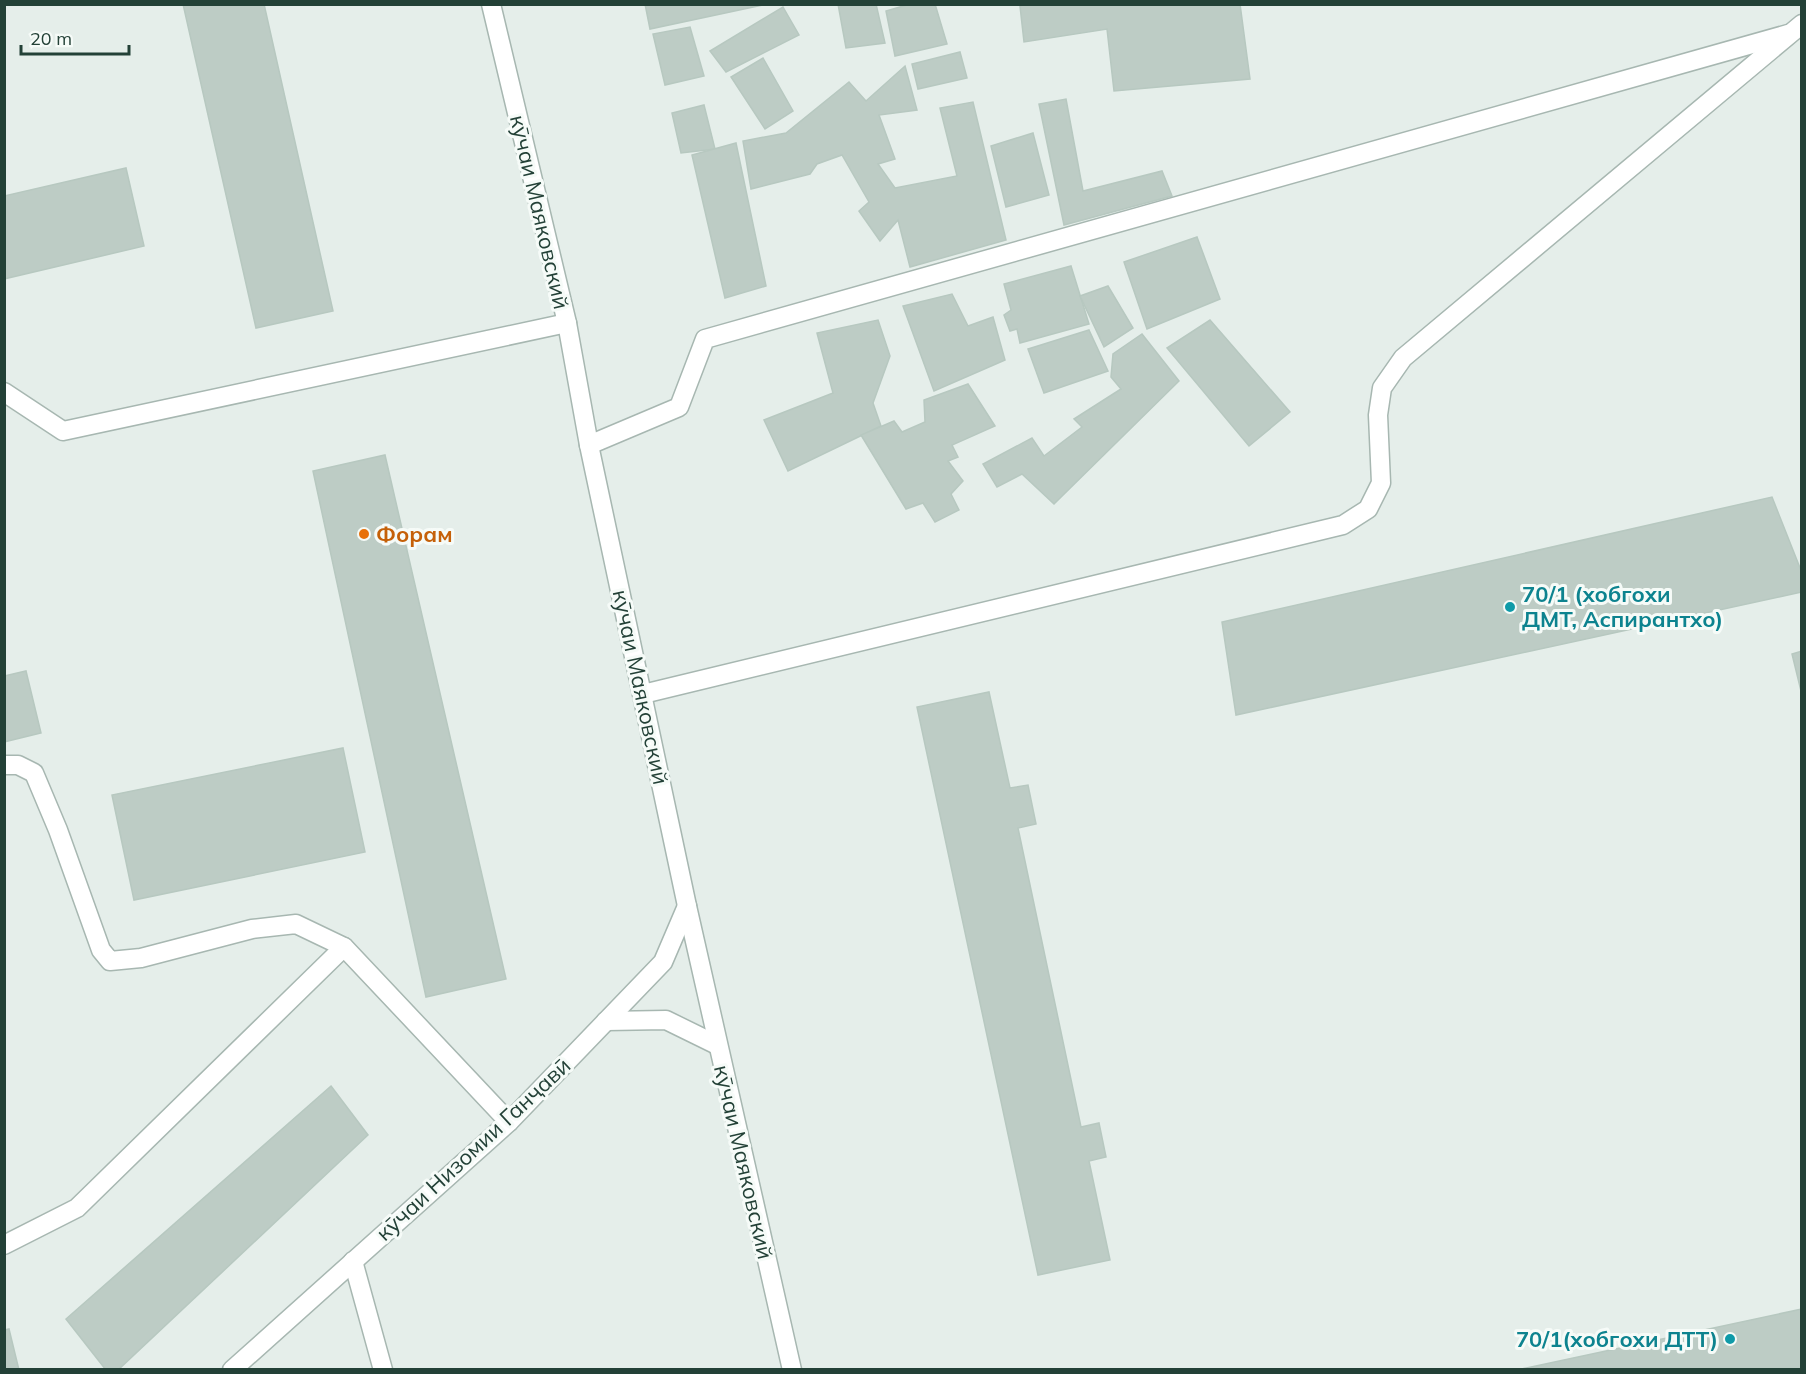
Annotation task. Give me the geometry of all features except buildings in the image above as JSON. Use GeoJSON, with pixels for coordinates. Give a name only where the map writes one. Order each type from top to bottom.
{"type":"FeatureCollection","features":[{"type":"Feature","properties":{"kind":"street","name":"кӯчаи Маяковский"},"geometry":{"type":"LineString","coordinates":[[490,4],[567,323],[589,445],[687,906],[792,1370]]}},
{"type":"Feature","properties":{"kind":"street"},"geometry":{"type":"LineString","coordinates":[[589,445],[679,407],[705,339],[1799,29]]}},
{"type":"Feature","properties":{"kind":"street"},"geometry":{"type":"LineString","coordinates":[[643,694],[1343,525],[1368,509],[1381,483],[1378,415],[1382,388],[1403,358],[1799,29]]}},
{"type":"Feature","properties":{"kind":"street"},"geometry":{"type":"LineString","coordinates":[[4,392],[63,430],[567,323]]}},
{"type":"Feature","properties":{"kind":"street"},"geometry":{"type":"LineString","coordinates":[[4,765],[18,765],[34,773],[58,830],[101,950],[110,961],[141,958],[252,929],[296,924],[344,947],[509,1122]]}},
{"type":"Feature","properties":{"kind":"street","name":"кӯчаи Низомии Ганҷавӣ"},"geometry":{"type":"LineString","coordinates":[[232,1370],[509,1122],[663,963],[687,906]]}},
{"type":"Feature","properties":{"kind":"street"},"geometry":{"type":"LineString","coordinates":[[4,1245],[77,1208],[344,947]]}},
{"type":"Feature","properties":{"kind":"street"},"geometry":{"type":"LineString","coordinates":[[606,1021],[666,1020],[717,1045]]}},
{"type":"Feature","properties":{"kind":"street"},"geometry":{"type":"LineString","coordinates":[[353,1261],[383,1370]]}},
{"type":"Feature","properties":{"kind":"place","name":"Форам"},"geometry":{"type":"Point","coordinates":[364,534]}},
{"type":"Feature","properties":{"kind":"place","name":"70/1 (хобгохи ДМТ, Аспирантхо)"},"geometry":{"type":"Point","coordinates":[1510,607]}},
{"type":"Feature","properties":{"kind":"place","name":"70/1(хобгохи ДТТ)"},"geometry":{"type":"Point","coordinates":[1730,1339]}}]}
